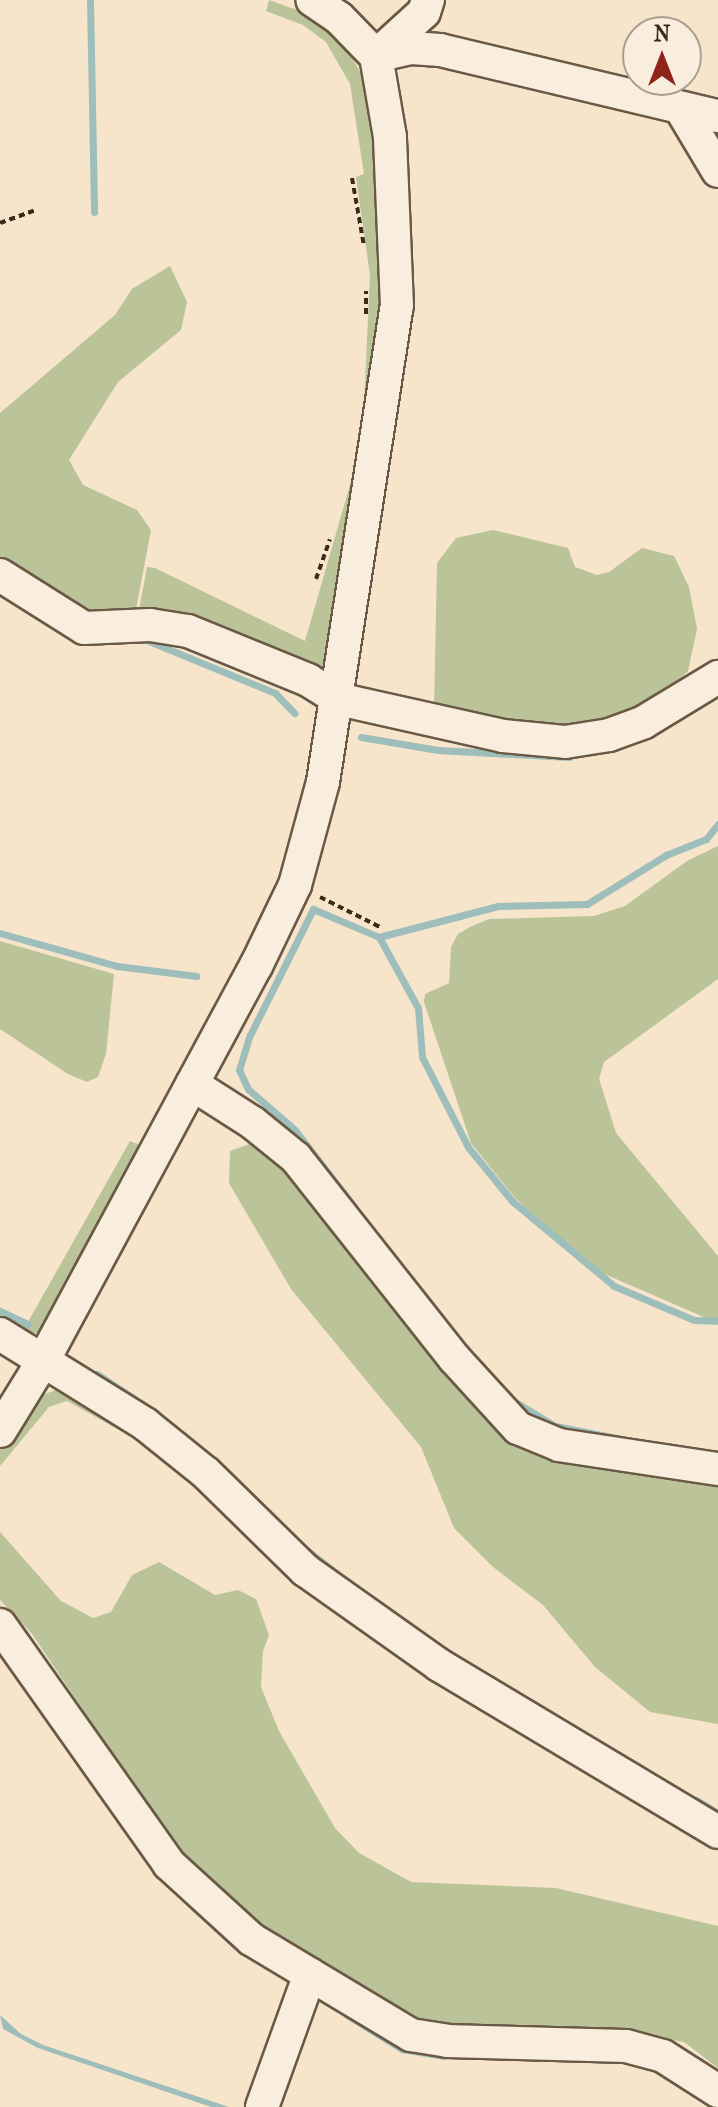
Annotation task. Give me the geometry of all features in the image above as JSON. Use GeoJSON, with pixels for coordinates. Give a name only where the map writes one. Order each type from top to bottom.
{"type":"FeatureCollection","features":[{"type":"Feature","properties":{"kind":"street"},"geometry":{"type":"LineString","coordinates":[[0,1431],[43,1361],[295,885],[323,782],[397,306],[390,137],[376,56],[339,18],[312,0]]}},
{"type":"Feature","properties":{"kind":"street"},"geometry":{"type":"LineString","coordinates":[[376,56],[424,12],[428,0]]}},
{"type":"Feature","properties":{"kind":"street"},"geometry":{"type":"LineString","coordinates":[[376,56],[411,48],[440,50],[718,116]]}},
{"type":"Feature","properties":{"kind":"street"},"geometry":{"type":"LineString","coordinates":[[681,109],[718,171]]}},
{"type":"Feature","properties":{"kind":"street"},"geometry":{"type":"LineString","coordinates":[[0,575],[84,628],[150,625],[188,631],[308,680],[338,699],[463,730],[584,741],[644,722],[718,677]]}},
{"type":"Feature","properties":{"kind":"street"},"geometry":{"type":"LineString","coordinates":[[192,1084],[253,1123],[296,1158],[454,1358],[518,1428],[559,1445],[718,1469]]}},
{"type":"Feature","properties":{"kind":"street"},"geometry":{"type":"LineString","coordinates":[[0,1334],[145,1424],[206,1473],[305,1570],[439,1665],[718,1832]]}},
{"type":"Feature","properties":{"kind":"street"},"geometry":{"type":"LineString","coordinates":[[0,1625],[169,1864],[251,1939],[421,2038],[626,2046],[663,2056],[718,2091]]}},
{"type":"Feature","properties":{"kind":"street"},"geometry":{"type":"LineString","coordinates":[[262,2107],[310,1974]]}},
{"type":"Feature","properties":{"kind":"path"},"geometry":{"type":"LineString","coordinates":[[352,178],[365,252]]}},
{"type":"Feature","properties":{"kind":"path"},"geometry":{"type":"LineString","coordinates":[[0,223],[36,210]]}},
{"type":"Feature","properties":{"kind":"path"},"geometry":{"type":"LineString","coordinates":[[365,324],[366,282]]}},
{"type":"Feature","properties":{"kind":"path"},"geometry":{"type":"LineString","coordinates":[[316,579],[334,527]]}},
{"type":"Feature","properties":{"kind":"path"},"geometry":{"type":"LineString","coordinates":[[295,885],[382,928]]}},
{"type":"Feature","properties":{"kind":"green space"},"geometry":{"type":"Polygon","coordinates":[[[269,0],[311,15],[338,34],[370,88],[385,276],[373,406],[364,405],[370,275],[356,177],[364,174],[350,84],[326,42],[303,25],[266,11],[269,0]]]}},
{"type":"Feature","properties":{"kind":"green space"},"geometry":{"type":"Polygon","coordinates":[[[170,266],[187,302],[181,330],[118,382],[69,460],[83,485],[137,510],[151,530],[134,620],[105,623],[0,568],[0,413],[115,315],[132,289],[170,266]]]}},
{"type":"Feature","properties":{"kind":"green space"},"geometry":{"type":"Polygon","coordinates":[[[356,464],[327,681],[137,621],[147,567],[155,568],[305,641],[356,464]]]}},
{"type":"Feature","properties":{"kind":"green space"},"geometry":{"type":"Polygon","coordinates":[[[493,530],[568,548],[575,567],[597,575],[609,572],[642,548],[674,556],[689,587],[697,629],[688,671],[670,688],[622,715],[585,726],[544,726],[434,710],[437,563],[456,538],[493,530]]]}},
{"type":"Feature","properties":{"kind":"green space"},"geometry":{"type":"Polygon","coordinates":[[[718,846],[718,979],[604,1062],[599,1079],[616,1133],[718,1256],[718,1318],[706,1318],[593,1269],[515,1198],[471,1143],[424,1002],[425,994],[449,983],[451,947],[458,934],[470,927],[489,919],[594,916],[625,906],[687,861],[718,846]]]}},
{"type":"Feature","properties":{"kind":"green space"},"geometry":{"type":"Polygon","coordinates":[[[0,941],[114,974],[106,1054],[98,1077],[87,1082],[68,1074],[0,1029],[0,941]]]}},
{"type":"Feature","properties":{"kind":"green space"},"geometry":{"type":"Polygon","coordinates":[[[130,1141],[145,1147],[44,1330],[23,1337],[0,1328],[0,1308],[28,1322],[130,1141]]]}},
{"type":"Feature","properties":{"kind":"green space"},"geometry":{"type":"Polygon","coordinates":[[[252,1143],[297,1175],[465,1396],[509,1442],[718,1482],[718,1724],[650,1712],[595,1667],[543,1605],[493,1567],[454,1528],[421,1447],[291,1289],[229,1183],[230,1151],[252,1143]]]}},
{"type":"Feature","properties":{"kind":"green space"},"geometry":{"type":"Polygon","coordinates":[[[65,1387],[150,1447],[67,1401],[49,1407],[0,1466],[0,1447],[42,1395],[65,1387]]]}},
{"type":"Feature","properties":{"kind":"green space"},"geometry":{"type":"Polygon","coordinates":[[[0,1532],[61,1601],[93,1618],[111,1612],[132,1575],[159,1562],[215,1595],[238,1590],[256,1599],[269,1635],[263,1651],[261,1687],[279,1731],[335,1828],[359,1853],[411,1882],[556,1888],[718,1926],[718,2068],[684,2042],[620,2031],[428,2026],[252,1922],[187,1865],[32,1634],[0,1600],[0,1532]]]}},
{"type":"Feature","properties":{"kind":"water"},"geometry":{"type":"Polygon","coordinates":[[[0,2015],[21,2034],[43,2045],[229,2107],[211,2107],[38,2048],[3,2029],[0,2015]]]}},
{"type":"Feature","properties":{"kind":"waterway"},"geometry":{"type":"LineString","coordinates":[[90,0],[94,212]]}},
{"type":"Feature","properties":{"kind":"waterway"},"geometry":{"type":"LineString","coordinates":[[144,639],[275,693],[294,713]]}},
{"type":"Feature","properties":{"kind":"waterway"},"geometry":{"type":"LineString","coordinates":[[361,737],[438,750],[569,757]]}},
{"type":"Feature","properties":{"kind":"waterway"},"geometry":{"type":"LineString","coordinates":[[355,1208],[295,1130],[248,1089],[239,1070],[250,1035],[313,909],[379,937],[498,906],[587,904],[666,855],[706,839],[718,824]]}},
{"type":"Feature","properties":{"kind":"waterway"},"geometry":{"type":"LineString","coordinates":[[0,933],[117,966],[196,976]]}},
{"type":"Feature","properties":{"kind":"waterway"},"geometry":{"type":"LineString","coordinates":[[379,937],[418,1008],[422,1057],[468,1147],[512,1201],[614,1286],[694,1320],[718,1321]]}},
{"type":"Feature","properties":{"kind":"waterway"},"geometry":{"type":"LineString","coordinates":[[0,1311],[28,1324]]}},
{"type":"Feature","properties":{"kind":"waterway"},"geometry":{"type":"LineString","coordinates":[[97,1374],[151,1410]]}},
{"type":"Feature","properties":{"kind":"waterway"},"geometry":{"type":"LineString","coordinates":[[512,1400],[555,1426],[622,1439]]}},
{"type":"Feature","properties":{"kind":"waterway"},"geometry":{"type":"LineString","coordinates":[[303,1547],[337,1574]]}},
{"type":"Feature","properties":{"kind":"waterway"},"geometry":{"type":"LineString","coordinates":[[696,1800],[718,1813]]}},
{"type":"Feature","properties":{"kind":"waterway"},"geometry":{"type":"LineString","coordinates":[[189,1903],[236,1946]]}},
{"type":"Feature","properties":{"kind":"waterway"},"geometry":{"type":"LineString","coordinates":[[347,2015],[402,2049],[444,2056]]}}]}
